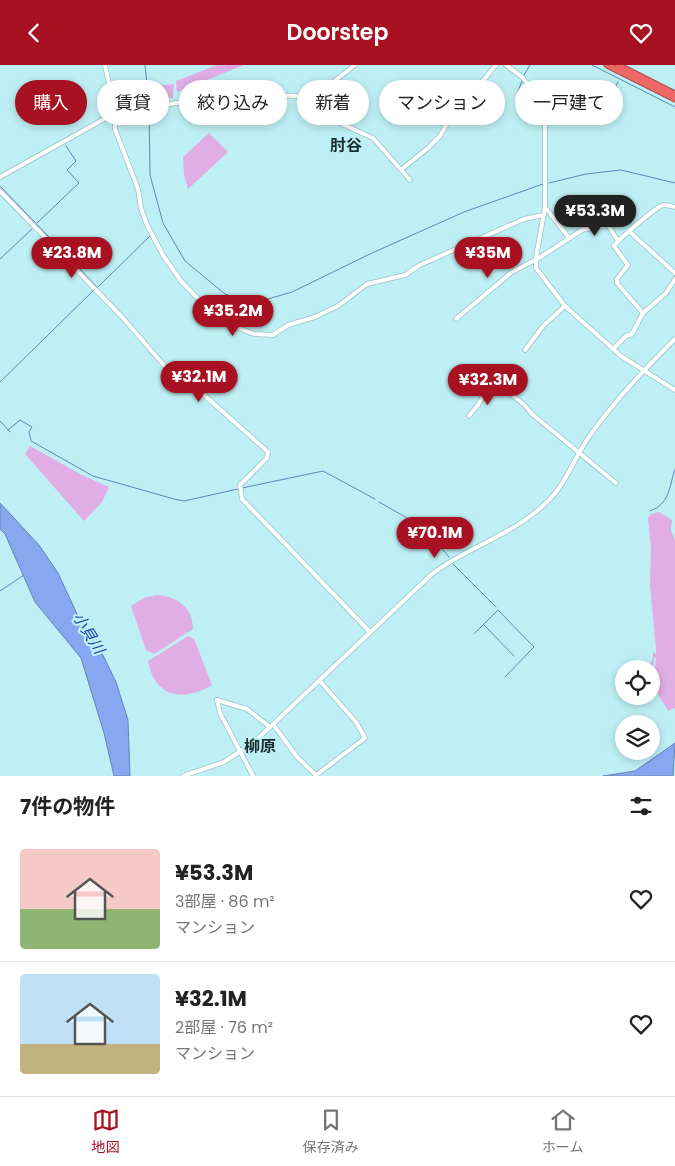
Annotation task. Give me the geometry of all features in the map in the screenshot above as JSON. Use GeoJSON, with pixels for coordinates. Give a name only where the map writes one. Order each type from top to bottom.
{"type":"FeatureCollection","features":[{"type":"Feature","properties":{"kind":"highway"},"geometry":{"type":"LineString","coordinates":[[608,65],[675,99]]}},
{"type":"Feature","properties":{"kind":"highway"},"geometry":{"type":"LineString","coordinates":[[618,65],[675,93]]}},
{"type":"Feature","properties":{"kind":"street"},"geometry":{"type":"LineString","coordinates":[[105,65],[108,80]]}},
{"type":"Feature","properties":{"kind":"street"},"geometry":{"type":"LineString","coordinates":[[336,80],[355,65]]}},
{"type":"Feature","properties":{"kind":"street"},"geometry":{"type":"LineString","coordinates":[[402,169],[428,149],[440,136],[452,115],[496,65]]}},
{"type":"Feature","properties":{"kind":"street"},"geometry":{"type":"LineString","coordinates":[[506,65],[531,87],[542,109],[546,132],[545,207],[535,261],[538,270],[565,306],[613,349],[642,371],[675,390]]}},
{"type":"Feature","properties":{"kind":"street"},"geometry":{"type":"LineString","coordinates":[[169,104],[238,93],[297,97]]}},
{"type":"Feature","properties":{"kind":"street"},"geometry":{"type":"LineString","coordinates":[[0,177],[97,123]]}},
{"type":"Feature","properties":{"kind":"street"},"geometry":{"type":"LineString","coordinates":[[115,125],[138,189],[143,215],[163,255],[181,281],[210,311],[228,324],[254,334],[266,336],[277,334],[288,325],[315,317],[338,306],[367,284],[405,275],[420,265],[524,219],[544,215]]}},
{"type":"Feature","properties":{"kind":"street"},"geometry":{"type":"LineString","coordinates":[[347,125],[373,138],[410,180]]}},
{"type":"Feature","properties":{"kind":"street"},"geometry":{"type":"LineString","coordinates":[[0,191],[126,321],[175,378],[207,398],[268,451],[267,458],[240,485],[242,499],[370,632]]}},
{"type":"Feature","properties":{"kind":"street"},"geometry":{"type":"LineString","coordinates":[[643,313],[617,281],[628,265],[614,249],[614,246],[638,222],[662,206],[675,207]]}},
{"type":"Feature","properties":{"kind":"street"},"geometry":{"type":"LineString","coordinates":[[545,207],[569,238]]}},
{"type":"Feature","properties":{"kind":"street"},"geometry":{"type":"LineString","coordinates":[[456,319],[512,272],[535,261],[584,229],[607,225],[618,241]]}},
{"type":"Feature","properties":{"kind":"street"},"geometry":{"type":"LineString","coordinates":[[630,232],[675,273]]}},
{"type":"Feature","properties":{"kind":"street"},"geometry":{"type":"LineString","coordinates":[[613,349],[633,333],[643,313],[666,293],[675,279]]}},
{"type":"Feature","properties":{"kind":"street"},"geometry":{"type":"LineString","coordinates":[[525,350],[543,326],[565,306]]}},
{"type":"Feature","properties":{"kind":"street"},"geometry":{"type":"LineString","coordinates":[[183,776],[209,769],[240,753],[439,568],[503,535],[531,517],[558,489],[591,433],[642,371],[675,339]]}},
{"type":"Feature","properties":{"kind":"street"},"geometry":{"type":"LineString","coordinates":[[469,416],[490,385],[516,397],[616,483]]}},
{"type":"Feature","properties":{"kind":"street"},"geometry":{"type":"LineString","coordinates":[[253,776],[220,713],[217,700],[247,709],[271,725],[315,776],[365,738],[356,722],[319,680]]}},
{"type":"Feature","properties":{"kind":"shaded area"},"geometry":{"type":"Polygon","coordinates":[[[217,65],[244,65],[207,80],[179,80],[179,91],[177,92],[176,81],[217,65]]]}},
{"type":"Feature","properties":{"kind":"shaded area"},"geometry":{"type":"Polygon","coordinates":[[[174,84],[173,98],[169,98],[169,85],[174,84]]]}},
{"type":"Feature","properties":{"kind":"shaded area"},"geometry":{"type":"Polygon","coordinates":[[[209,133],[228,152],[188,189],[184,174],[183,157],[209,133]]]}},
{"type":"Feature","properties":{"kind":"shaded area"},"geometry":{"type":"Polygon","coordinates":[[[30,446],[82,475],[109,487],[102,502],[84,521],[25,454],[30,446]]]}},
{"type":"Feature","properties":{"kind":"shaded area"},"geometry":{"type":"Polygon","coordinates":[[[659,512],[672,520],[671,530],[675,540],[675,708],[668,711],[660,697],[660,660],[654,658],[652,660],[653,652],[656,654],[656,649],[650,585],[651,548],[648,518],[651,514],[659,512]]]}},
{"type":"Feature","properties":{"kind":"shaded area"},"geometry":{"type":"Polygon","coordinates":[[[157,595],[171,598],[187,609],[193,629],[154,654],[146,650],[131,606],[144,598],[157,595]]]}},
{"type":"Feature","properties":{"kind":"shaded area"},"geometry":{"type":"Polygon","coordinates":[[[188,636],[194,639],[212,685],[191,694],[181,695],[164,689],[157,683],[148,661],[188,636]]]}},
{"type":"Feature","properties":{"kind":"water","name":"小貝川"},"geometry":{"type":"Polygon","coordinates":[[[0,503],[39,545],[58,573],[78,616],[97,643],[116,682],[128,720],[130,776],[114,776],[104,733],[81,658],[35,602],[5,534],[0,529],[0,503]]]}},
{"type":"Feature","properties":{"kind":"water"},"geometry":{"type":"Polygon","coordinates":[[[675,743],[673,776],[603,776],[635,771],[651,760],[660,760],[660,754],[675,743]]]}},
{"type":"Feature","properties":{"kind":"waterway"},"geometry":{"type":"LineString","coordinates":[[145,65],[147,80]]}},
{"type":"Feature","properties":{"kind":"waterway"},"geometry":{"type":"LineString","coordinates":[[524,75],[530,65]]}},
{"type":"Feature","properties":{"kind":"waterway"},"geometry":{"type":"LineString","coordinates":[[592,65],[675,107]]}},
{"type":"Feature","properties":{"kind":"waterway"},"geometry":{"type":"LineString","coordinates":[[149,125],[150,175],[163,223],[185,261],[225,294],[239,299],[268,299],[292,292],[372,253],[464,212],[543,184]]}},
{"type":"Feature","properties":{"kind":"waterway"},"geometry":{"type":"LineString","coordinates":[[37,223],[79,183],[67,170],[76,161],[66,146]]}},
{"type":"Feature","properties":{"kind":"waterway"},"geometry":{"type":"LineString","coordinates":[[549,183],[586,174],[621,170],[675,183]]}},
{"type":"Feature","properties":{"kind":"waterway"},"geometry":{"type":"LineString","coordinates":[[0,186],[97,287],[0,382]]}},
{"type":"Feature","properties":{"kind":"waterway"},"geometry":{"type":"LineString","coordinates":[[0,259],[32,229]]}},
{"type":"Feature","properties":{"kind":"waterway"},"geometry":{"type":"LineString","coordinates":[[98,287],[150,236]]}},
{"type":"Feature","properties":{"kind":"waterway"},"geometry":{"type":"LineString","coordinates":[[8,430],[20,420],[32,427],[29,432],[31,440]]}},
{"type":"Feature","properties":{"kind":"waterway"},"geometry":{"type":"LineString","coordinates":[[0,421],[10,432]]}},
{"type":"Feature","properties":{"kind":"waterway"},"geometry":{"type":"LineString","coordinates":[[31,441],[93,476],[174,499],[184,501],[238,489]]}},
{"type":"Feature","properties":{"kind":"waterway"},"geometry":{"type":"LineString","coordinates":[[650,511],[662,504],[668,494],[675,469]]}},
{"type":"Feature","properties":{"kind":"waterway"},"geometry":{"type":"LineString","coordinates":[[242,488],[323,471],[375,499]]}},
{"type":"Feature","properties":{"kind":"waterway"},"geometry":{"type":"LineString","coordinates":[[379,502],[423,527],[449,557]]}},
{"type":"Feature","properties":{"kind":"waterway"},"geometry":{"type":"LineString","coordinates":[[453,564],[496,607]]}},
{"type":"Feature","properties":{"kind":"waterway"},"geometry":{"type":"LineString","coordinates":[[0,591],[24,575]]}},
{"type":"Feature","properties":{"kind":"waterway"},"geometry":{"type":"LineString","coordinates":[[474,634],[498,610],[534,647],[505,677]]}},
{"type":"Feature","properties":{"kind":"waterway"},"geometry":{"type":"LineString","coordinates":[[484,625],[514,656]]}},
{"type":"Feature","properties":{"kind":"district","name":"肘谷"},"geometry":{"type":"Point","coordinates":[346,145]}},
{"type":"Feature","properties":{"kind":"district","name":"柳原"},"geometry":{"type":"Point","coordinates":[260,746]}}]}
